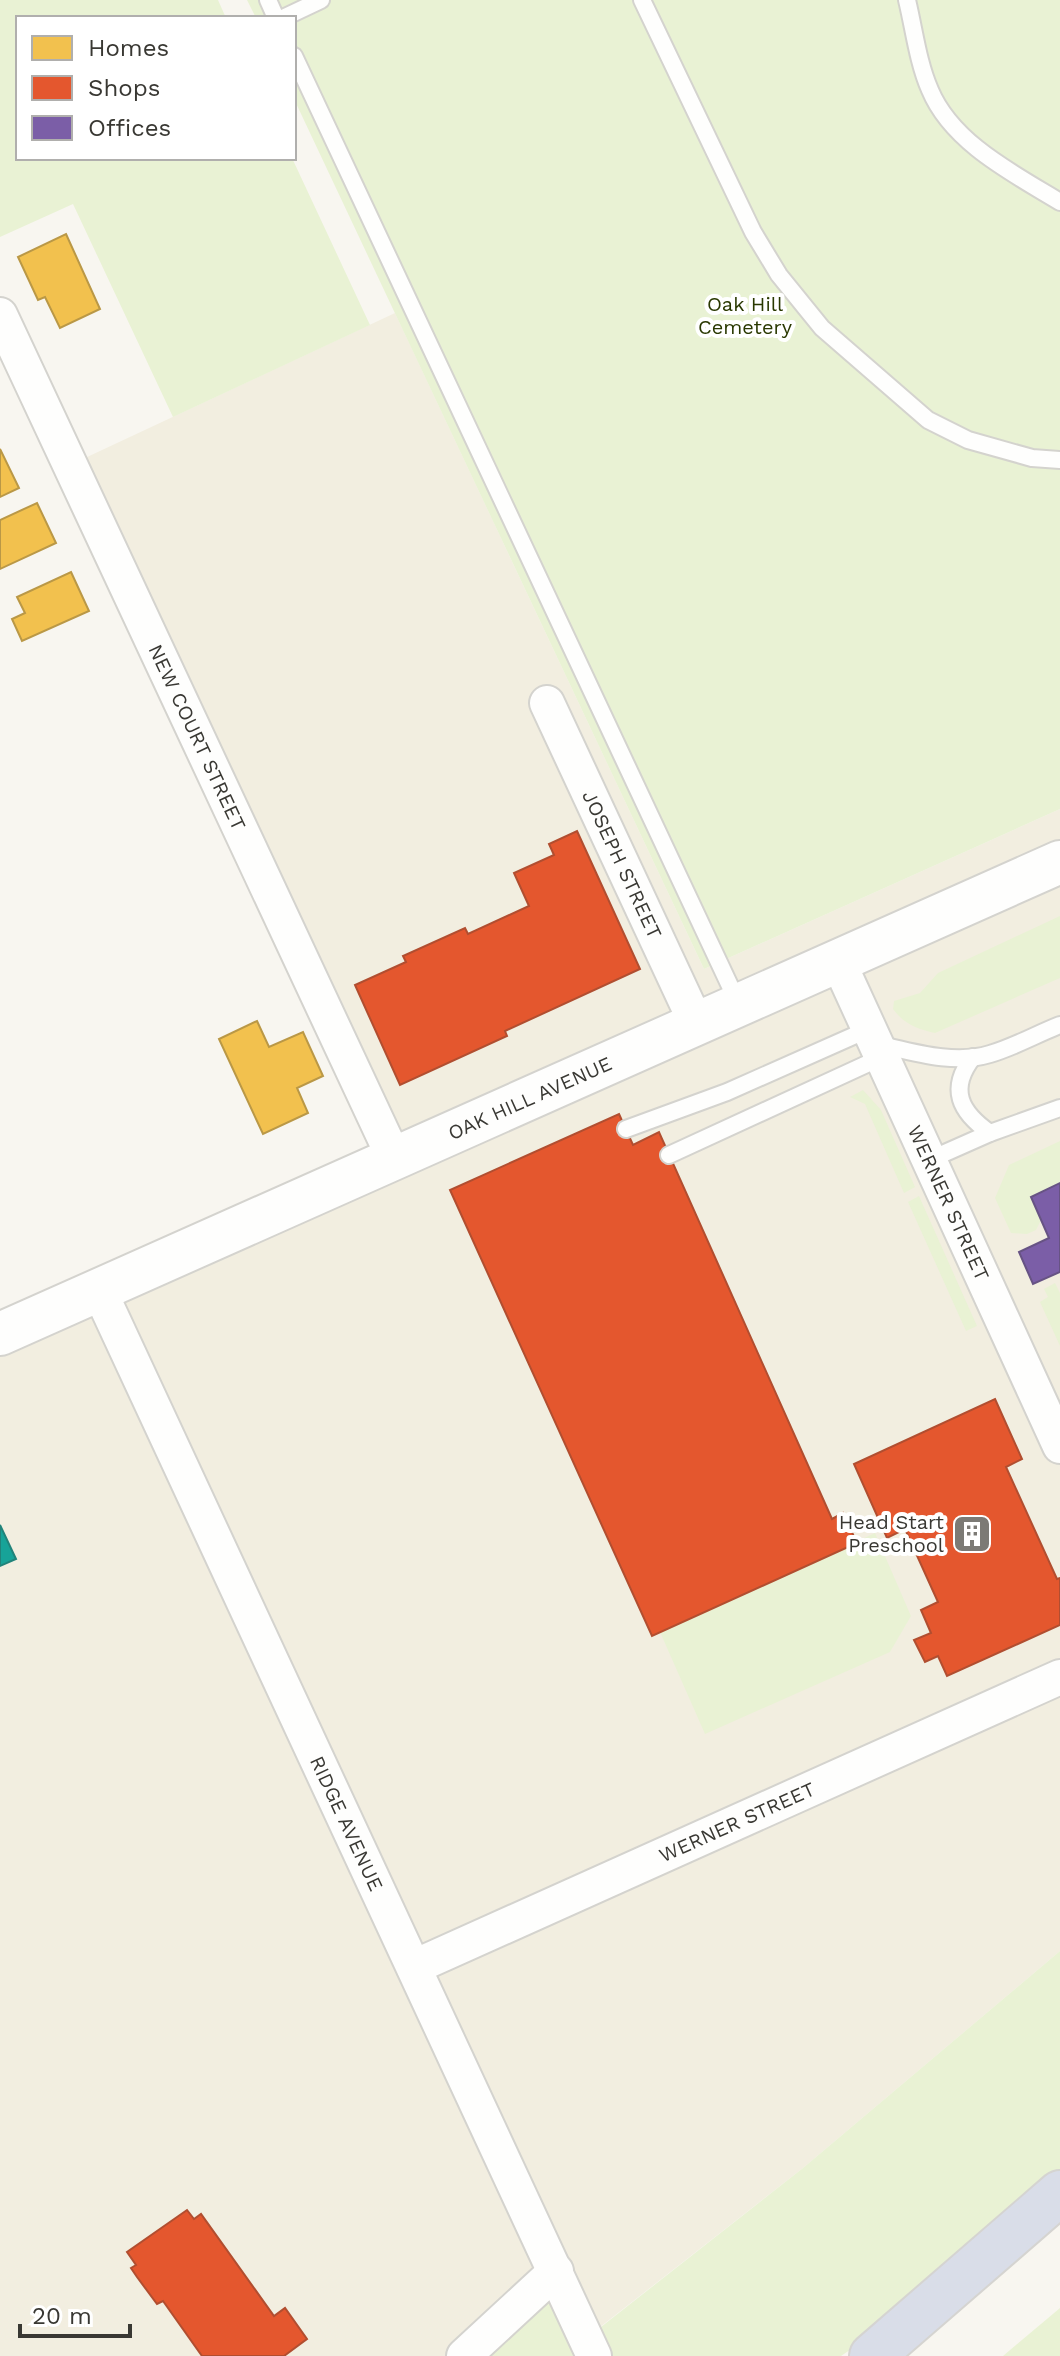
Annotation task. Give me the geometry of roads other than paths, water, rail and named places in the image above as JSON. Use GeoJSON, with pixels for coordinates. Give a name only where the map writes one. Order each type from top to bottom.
{"type":"FeatureCollection","features":[{"type":"Feature","properties":{"kind":"highway"},"geometry":{"type":"LineString","coordinates":[[872,2356],[1060,2193]]}},
{"type":"Feature","properties":{"kind":"street","name":"NEW COURT STREET"},"geometry":{"type":"LineString","coordinates":[[0,315],[394,1158]]}},
{"type":"Feature","properties":{"kind":"street","name":"JOSEPH STREET"},"geometry":{"type":"LineString","coordinates":[[547,703],[697,1025]]}},
{"type":"Feature","properties":{"kind":"street","name":"OAK HILL AVENUE"},"geometry":{"type":"LineString","coordinates":[[0,1334],[1060,862]]}},
{"type":"Feature","properties":{"kind":"street","name":"WERNER STREET"},"geometry":{"type":"LineString","coordinates":[[838,961],[1060,1446]]}},
{"type":"Feature","properties":{"kind":"street","name":"RIDGE AVENUE"},"geometry":{"type":"LineString","coordinates":[[99,1290],[594,2356]]}},
{"type":"Feature","properties":{"kind":"street","name":"WERNER STREET"},"geometry":{"type":"LineString","coordinates":[[414,1967],[1060,1677]]}},
{"type":"Feature","properties":{"kind":"street"},"geometry":{"type":"LineString","coordinates":[[464,2356],[556,2271]]}},
{"type":"Feature","properties":{"kind":"lane"},"geometry":{"type":"LineString","coordinates":[[287,16],[321,0]]}},
{"type":"Feature","properties":{"kind":"lane"},"geometry":{"type":"LineString","coordinates":[[642,0],[753,232],[779,275],[822,328],[928,420],[968,440],[1032,458],[1060,460]]}},
{"type":"Feature","properties":{"kind":"lane"},"geometry":{"type":"LineString","coordinates":[[911,2],[930,91],[948,120],[974,146],[1060,202]]}},
{"type":"Feature","properties":{"kind":"lane"},"geometry":{"type":"LineString","coordinates":[[296,60],[740,1007]]}},
{"type":"Feature","properties":{"kind":"lane"},"geometry":{"type":"LineString","coordinates":[[626,1129],[876,1043],[928,1056],[973,1057],[990,1054],[1060,1025]]}},
{"type":"Feature","properties":{"kind":"lane"},"geometry":{"type":"LineString","coordinates":[[669,1155],[876,1043]]}},
{"type":"Feature","properties":{"kind":"lane"},"geometry":{"type":"LineString","coordinates":[[973,1057],[962,1071],[958,1085],[961,1102],[973,1121],[990,1133]]}},
{"type":"Feature","properties":{"kind":"lane"},"geometry":{"type":"LineString","coordinates":[[929,1160],[990,1133],[1060,1108]]}},
{"type":"Feature","properties":{"kind":"place","name":"Head Start Preschool"},"geometry":{"type":"Point","coordinates":[972,1534]}},
{"type":"Feature","properties":{"kind":"park label","name":"Oak Hill Cemetery"},"geometry":{"type":"Point","coordinates":[745,316]}}]}
